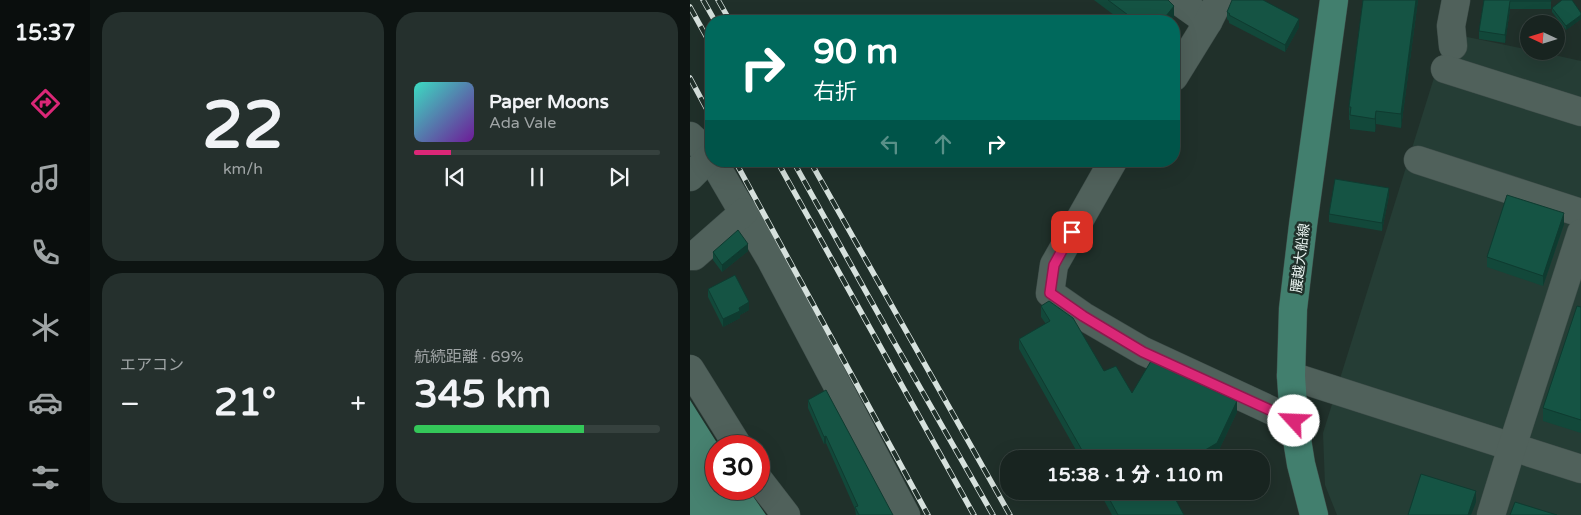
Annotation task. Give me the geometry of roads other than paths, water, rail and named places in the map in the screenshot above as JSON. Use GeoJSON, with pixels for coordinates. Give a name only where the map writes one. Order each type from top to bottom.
{"type":"FeatureCollection","features":[{"type":"Feature","properties":{"kind":"main road","name":"腰越大船線"},"geometry":{"type":"LineString","coordinates":[[1314,515],[1301,464],[1294,421],[1291,376],[1293,309],[1334,0]]}},
{"type":"Feature","properties":{"kind":"street"},"geometry":{"type":"LineString","coordinates":[[1177,0],[1213,11],[1180,66]]}},
{"type":"Feature","properties":{"kind":"street"},"geometry":{"type":"LineString","coordinates":[[1456,0],[1451,26],[1449,57],[1581,112]]}},
{"type":"Feature","properties":{"kind":"street"},"geometry":{"type":"LineString","coordinates":[[690,136],[705,150]]}},
{"type":"Feature","properties":{"kind":"street"},"geometry":{"type":"LineString","coordinates":[[1418,160],[1581,213]]}},
{"type":"Feature","properties":{"kind":"street"},"geometry":{"type":"LineString","coordinates":[[690,177],[705,165]]}},
{"type":"Feature","properties":{"kind":"street"},"geometry":{"type":"LineString","coordinates":[[717,167],[771,260],[906,515]]}},
{"type":"Feature","properties":{"kind":"street"},"geometry":{"type":"LineString","coordinates":[[1110,167],[1054,265],[1050,293],[1083,316],[1143,352],[1294,421]]}},
{"type":"Feature","properties":{"kind":"street"},"geometry":{"type":"LineString","coordinates":[[690,256],[694,256],[744,212]]}},
{"type":"Feature","properties":{"kind":"street"},"geometry":{"type":"LineString","coordinates":[[1492,515],[1512,447],[1574,282],[1581,233]]}},
{"type":"Feature","properties":{"kind":"street"},"geometry":{"type":"LineString","coordinates":[[690,369],[731,435]]}},
{"type":"Feature","properties":{"kind":"street"},"geometry":{"type":"LineString","coordinates":[[1291,376],[1581,469]]}},
{"type":"Feature","properties":{"kind":"street"},"geometry":{"type":"LineString","coordinates":[[770,494],[786,515]]}},
{"type":"Feature","properties":{"kind":"railway"},"geometry":{"type":"LineString","coordinates":[[703,0],[712,15]]}},
{"type":"Feature","properties":{"kind":"railway"},"geometry":{"type":"LineString","coordinates":[[718,0],[727,15]]}},
{"type":"Feature","properties":{"kind":"railway"},"geometry":{"type":"LineString","coordinates":[[690,7],[705,34]]}},
{"type":"Feature","properties":{"kind":"railway"},"geometry":{"type":"LineString","coordinates":[[690,78],[705,106]]}},
{"type":"Feature","properties":{"kind":"railway"},"geometry":{"type":"LineString","coordinates":[[738,167],[928,515]]}},
{"type":"Feature","properties":{"kind":"railway"},"geometry":{"type":"LineString","coordinates":[[780,167],[974,515]]}},
{"type":"Feature","properties":{"kind":"railway"},"geometry":{"type":"LineString","coordinates":[[796,167],[993,515]]}},
{"type":"Feature","properties":{"kind":"railway"},"geometry":{"type":"LineString","coordinates":[[813,167],[1010,515]]}}]}
